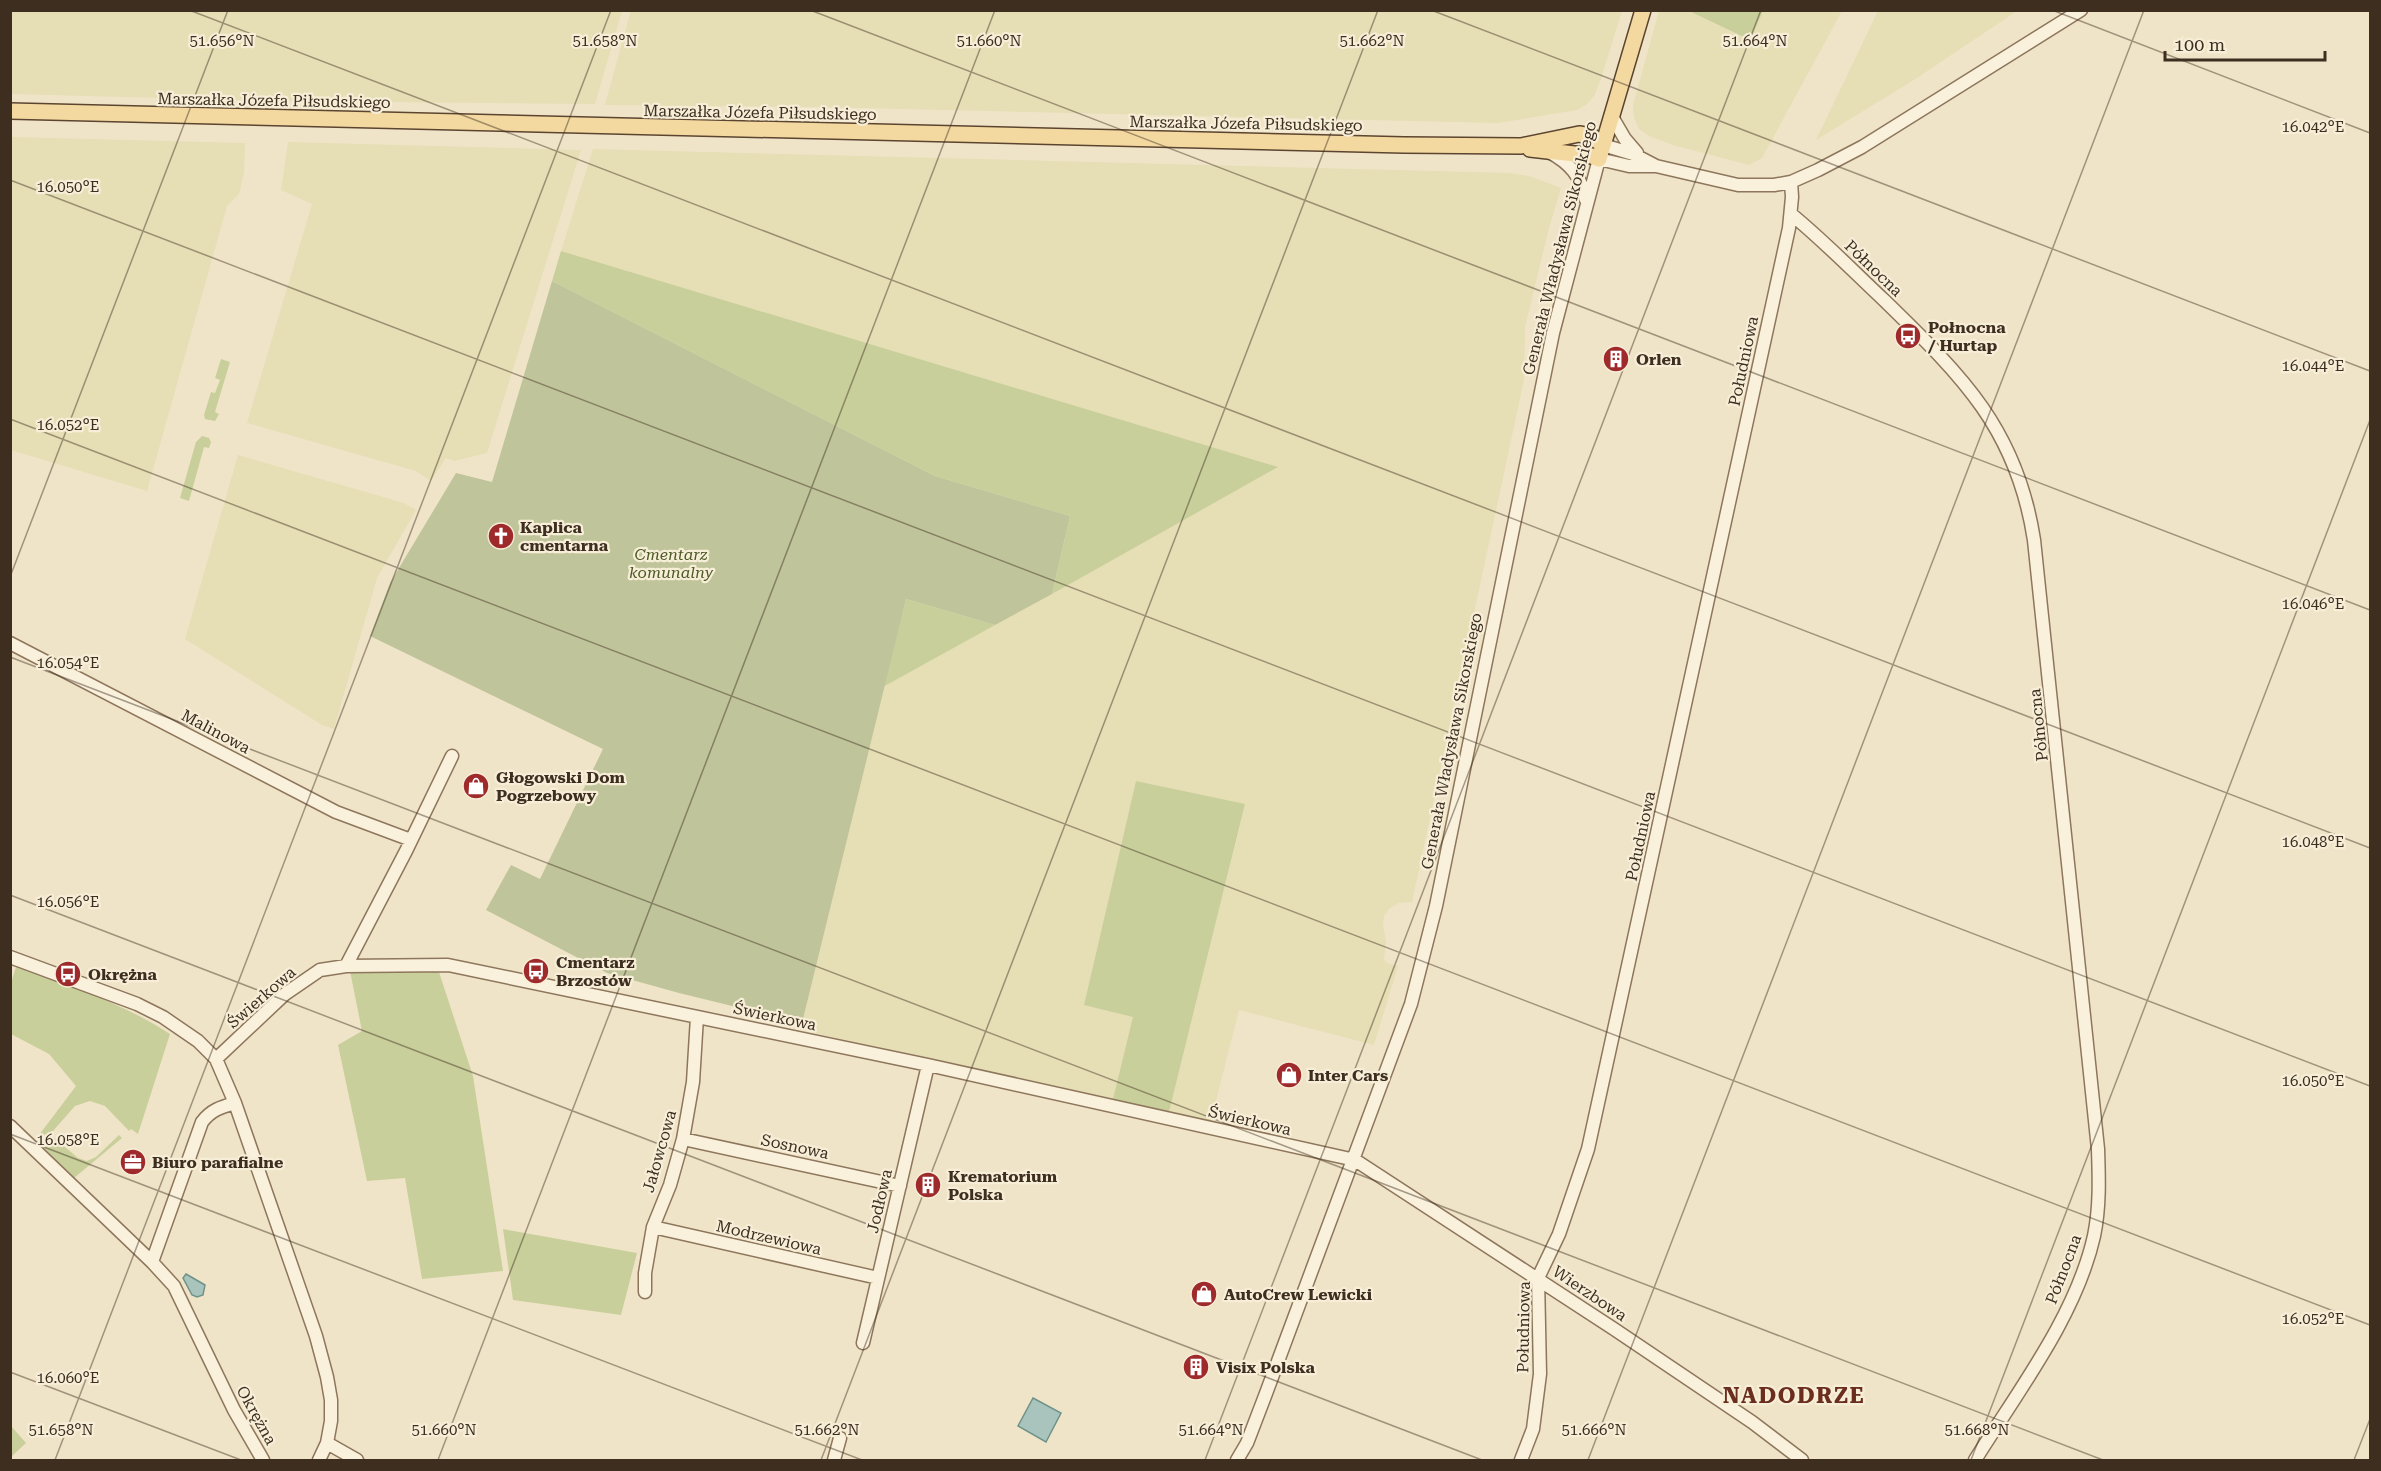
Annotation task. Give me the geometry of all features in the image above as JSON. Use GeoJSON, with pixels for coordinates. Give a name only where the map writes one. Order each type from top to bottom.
{"type":"FeatureCollection","features":[{"type":"Feature","properties":{"kind":"main road","name":"Generała Władysława Sikorskiego"},"geometry":{"type":"LineString","coordinates":[[1601,152],[1643,10]]}},
{"type":"Feature","properties":{"kind":"main road","name":"Marszałka Józefa Piłsudskiego"},"geometry":{"type":"LineString","coordinates":[[10,111],[1509,147],[1592,156],[1601,152],[1591,136],[1578,134],[1541,143],[1509,147]]}},
{"type":"Feature","properties":{"kind":"street"},"geometry":{"type":"LineString","coordinates":[[1601,152],[1629,166],[1656,166],[1738,185],[1774,185],[1791,182],[1862,147],[2081,10]]}},
{"type":"Feature","properties":{"kind":"street"},"geometry":{"type":"LineString","coordinates":[[1611,116],[1625,140],[1643,158],[1656,166]]}},
{"type":"Feature","properties":{"kind":"street"},"geometry":{"type":"LineString","coordinates":[[1548,152],[1575,171],[1584,187],[1587,202]]}},
{"type":"Feature","properties":{"kind":"street"},"geometry":{"type":"LineString","coordinates":[[1601,152],[1643,158]]}},
{"type":"Feature","properties":{"kind":"street","name":"Generała Władysława Sikorskiego"},"geometry":{"type":"LineString","coordinates":[[1237,1461],[1248,1439],[1355,1160],[1411,1004],[1436,906],[1553,333],[1601,152]]}},
{"type":"Feature","properties":{"kind":"street"},"geometry":{"type":"LineString","coordinates":[[1791,182],[1791,214]]}},
{"type":"Feature","properties":{"kind":"street","name":"Południowa"},"geometry":{"type":"LineString","coordinates":[[1521,1461],[1533,1429],[1540,1374],[1538,1278],[1559,1234],[1588,1149],[1791,214]]}},
{"type":"Feature","properties":{"kind":"street","name":"Północna"},"geometry":{"type":"LineString","coordinates":[[1791,214],[1934,349],[1975,395],[1990,417],[2016,466],[2030,512],[2098,1149],[2098,1204],[2089,1254],[2070,1304],[1975,1461]]}},
{"type":"Feature","properties":{"kind":"street","name":"Malinowa"},"geometry":{"type":"LineString","coordinates":[[10,643],[336,812],[411,840]]}},
{"type":"Feature","properties":{"kind":"street"},"geometry":{"type":"LineString","coordinates":[[346,966],[452,756]]}},
{"type":"Feature","properties":{"kind":"street"},"geometry":{"type":"LineString","coordinates":[[10,957],[137,1004],[163,1017],[198,1041],[216,1059],[235,1102],[316,1336],[331,1400],[331,1421],[327,1443],[319,1461]]}},
{"type":"Feature","properties":{"kind":"street","name":"Świerkowa"},"geometry":{"type":"LineString","coordinates":[[216,1059],[257,1018],[301,982],[320,970],[346,966],[448,965],[928,1065],[1355,1160]]}},
{"type":"Feature","properties":{"kind":"street","name":"Jałowcowa"},"geometry":{"type":"LineString","coordinates":[[645,1293],[645,1274],[653,1227],[670,1185],[683,1139],[693,1082],[698,1017]]}},
{"type":"Feature","properties":{"kind":"street","name":"Jodłowa"},"geometry":{"type":"LineString","coordinates":[[863,1343],[928,1065]]}},
{"type":"Feature","properties":{"kind":"street"},"geometry":{"type":"LineString","coordinates":[[152,1262],[202,1122],[208,1114],[235,1102]]}},
{"type":"Feature","properties":{"kind":"street","name":"Okrężna"},"geometry":{"type":"LineString","coordinates":[[10,1126],[152,1262],[174,1286],[234,1410],[264,1461]]}},
{"type":"Feature","properties":{"kind":"street","name":"Sosnowa"},"geometry":{"type":"LineString","coordinates":[[683,1139],[900,1186]]}},
{"type":"Feature","properties":{"kind":"street","name":"Wierzbowa"},"geometry":{"type":"LineString","coordinates":[[1355,1160],[1538,1278],[1752,1422],[1802,1461]]}},
{"type":"Feature","properties":{"kind":"street","name":"Modrzewiowa"},"geometry":{"type":"LineString","coordinates":[[653,1227],[878,1278]]}},
{"type":"Feature","properties":{"kind":"street"},"geometry":{"type":"LineString","coordinates":[[834,1461],[840,1438]]}},
{"type":"Feature","properties":{"kind":"street"},"geometry":{"type":"LineString","coordinates":[[327,1443],[357,1461]]}},
{"type":"Feature","properties":{"kind":"shaded area"},"geometry":{"type":"Polygon","coordinates":[[[11,10],[622,11],[595,104],[276,101],[11,94],[11,10]]]}},
{"type":"Feature","properties":{"kind":"shaded area"},"geometry":{"type":"Polygon","coordinates":[[[631,10],[1622,11],[1601,79],[1594,96],[1586,105],[1577,110],[1498,123],[819,107],[605,105],[631,10]]]}},
{"type":"Feature","properties":{"kind":"shaded area"},"geometry":{"type":"Polygon","coordinates":[[[1659,11],[1689,11],[1749,40],[1763,11],[1842,11],[1762,158],[1749,165],[1673,145],[1649,136],[1639,129],[1634,118],[1633,105],[1659,11]]]}},
{"type":"Feature","properties":{"kind":"shaded area"},"geometry":{"type":"Polygon","coordinates":[[[1878,11],[2017,11],[1917,78],[1816,140],[1878,11]]]}},
{"type":"Feature","properties":{"kind":"shaded area"},"geometry":{"type":"Polygon","coordinates":[[[11,137],[245,143],[244,173],[239,194],[227,206],[147,491],[11,450],[11,137]]]}},
{"type":"Feature","properties":{"kind":"shaded area"},"geometry":{"type":"Polygon","coordinates":[[[288,142],[581,150],[487,453],[454,461],[446,458],[431,481],[416,471],[247,423],[312,204],[281,190],[288,142]]]}},
{"type":"Feature","properties":{"kind":"shaded area"},"geometry":{"type":"Polygon","coordinates":[[[593,149],[1510,173],[1529,176],[1561,188],[1525,327],[1524,380],[1412,902],[1399,903],[1390,908],[1384,916],[1386,942],[1384,959],[1387,963],[1398,966],[1374,1045],[1239,1010],[1211,1121],[1169,1112],[1245,805],[1136,781],[1084,1005],[1134,1016],[1113,1099],[800,1030],[883,687],[1277,467],[561,251],[593,149]]]}},
{"type":"Feature","properties":{"kind":"shaded area"},"geometry":{"type":"Polygon","coordinates":[[[238,455],[404,503],[416,510],[377,578],[334,729],[322,725],[185,639],[238,455]]]}},
{"type":"Feature","properties":{"kind":"green space"},"geometry":{"type":"Polygon","coordinates":[[[1689,11],[1763,11],[1750,40],[1689,11]]]}},
{"type":"Feature","properties":{"kind":"green space"},"geometry":{"type":"Polygon","coordinates":[[[561,251],[1278,467],[1052,594],[1070,516],[935,476],[552,281],[561,251]]]}},
{"type":"Feature","properties":{"kind":"green space","name":"Cmentarz komunalny"},"geometry":{"type":"Polygon","coordinates":[[[552,281],[935,476],[1070,516],[1052,594],[995,625],[906,599],[802,1023],[607,973],[486,910],[511,865],[540,879],[603,749],[370,636],[390,583],[456,473],[492,482],[552,281]]]}},
{"type":"Feature","properties":{"kind":"green space"},"geometry":{"type":"Polygon","coordinates":[[[221,359],[230,362],[215,412],[219,414],[215,421],[205,419],[204,415],[211,392],[215,393],[220,380],[215,378],[221,359]]]}},
{"type":"Feature","properties":{"kind":"green space"},"geometry":{"type":"Polygon","coordinates":[[[202,436],[209,438],[211,442],[209,448],[204,447],[189,501],[180,498],[196,442],[202,436]]]}},
{"type":"Feature","properties":{"kind":"green space"},"geometry":{"type":"Polygon","coordinates":[[[906,599],[995,625],[883,687],[906,599]]]}},
{"type":"Feature","properties":{"kind":"green space"},"geometry":{"type":"Polygon","coordinates":[[[1136,781],[1245,804],[1169,1112],[1113,1099],[1133,1017],[1084,1005],[1136,781]]]}},
{"type":"Feature","properties":{"kind":"green space"},"geometry":{"type":"Polygon","coordinates":[[[16,967],[115,1004],[170,1034],[138,1134],[131,1129],[129,1131],[105,1106],[90,1101],[75,1106],[53,1131],[36,1139],[76,1086],[49,1054],[11,1034],[11,983],[16,967]]]}},
{"type":"Feature","properties":{"kind":"green space"},"geometry":{"type":"Polygon","coordinates":[[[350,971],[439,972],[473,1076],[503,1271],[422,1279],[405,1178],[367,1181],[338,1045],[362,1031],[350,971]]]}},
{"type":"Feature","properties":{"kind":"green space"},"geometry":{"type":"Polygon","coordinates":[[[119,1135],[122,1138],[74,1178],[38,1142],[52,1136],[78,1158],[87,1161],[96,1157],[119,1135]]]}},
{"type":"Feature","properties":{"kind":"green space"},"geometry":{"type":"Polygon","coordinates":[[[503,1229],[637,1253],[621,1315],[513,1300],[503,1229]]]}},
{"type":"Feature","properties":{"kind":"green space"},"geometry":{"type":"Polygon","coordinates":[[[11,1426],[26,1443],[10,1457],[11,1426]]]}},
{"type":"Feature","properties":{"kind":"water"},"geometry":{"type":"Polygon","coordinates":[[[186,1274],[205,1285],[203,1295],[197,1297],[192,1295],[183,1278],[186,1274]]]}},
{"type":"Feature","properties":{"kind":"water"},"geometry":{"type":"Polygon","coordinates":[[[1033,1398],[1061,1413],[1046,1442],[1018,1426],[1033,1398]]]}},
{"type":"Feature","properties":{"kind":"place","name":"Połnocna / Hurtap"},"geometry":{"type":"Point","coordinates":[1908,336]}},
{"type":"Feature","properties":{"kind":"place","name":"Orlen"},"geometry":{"type":"Point","coordinates":[1616,359]}},
{"type":"Feature","properties":{"kind":"place","name":"Kaplica cmentarna"},"geometry":{"type":"Point","coordinates":[501,536]}},
{"type":"Feature","properties":{"kind":"place","name":"Głogowski Dom Pogrzebowy"},"geometry":{"type":"Point","coordinates":[476,786]}},
{"type":"Feature","properties":{"kind":"place","name":"Cmentarz Brzostów"},"geometry":{"type":"Point","coordinates":[536,971]}},
{"type":"Feature","properties":{"kind":"place","name":"Okrężna"},"geometry":{"type":"Point","coordinates":[68,974]}},
{"type":"Feature","properties":{"kind":"place","name":"Inter Cars"},"geometry":{"type":"Point","coordinates":[1289,1075]}},
{"type":"Feature","properties":{"kind":"place","name":"Biuro parafialne"},"geometry":{"type":"Point","coordinates":[133,1162]}},
{"type":"Feature","properties":{"kind":"place","name":"Krematorium Polska"},"geometry":{"type":"Point","coordinates":[928,1185]}},
{"type":"Feature","properties":{"kind":"place","name":"AutoCrew Lewicki"},"geometry":{"type":"Point","coordinates":[1204,1294]}},
{"type":"Feature","properties":{"kind":"place","name":"Visix Polska"},"geometry":{"type":"Point","coordinates":[1196,1367]}},
{"type":"Feature","properties":{"kind":"district","name":"NADODRZE"},"geometry":{"type":"Point","coordinates":[1794,1395]}}]}
